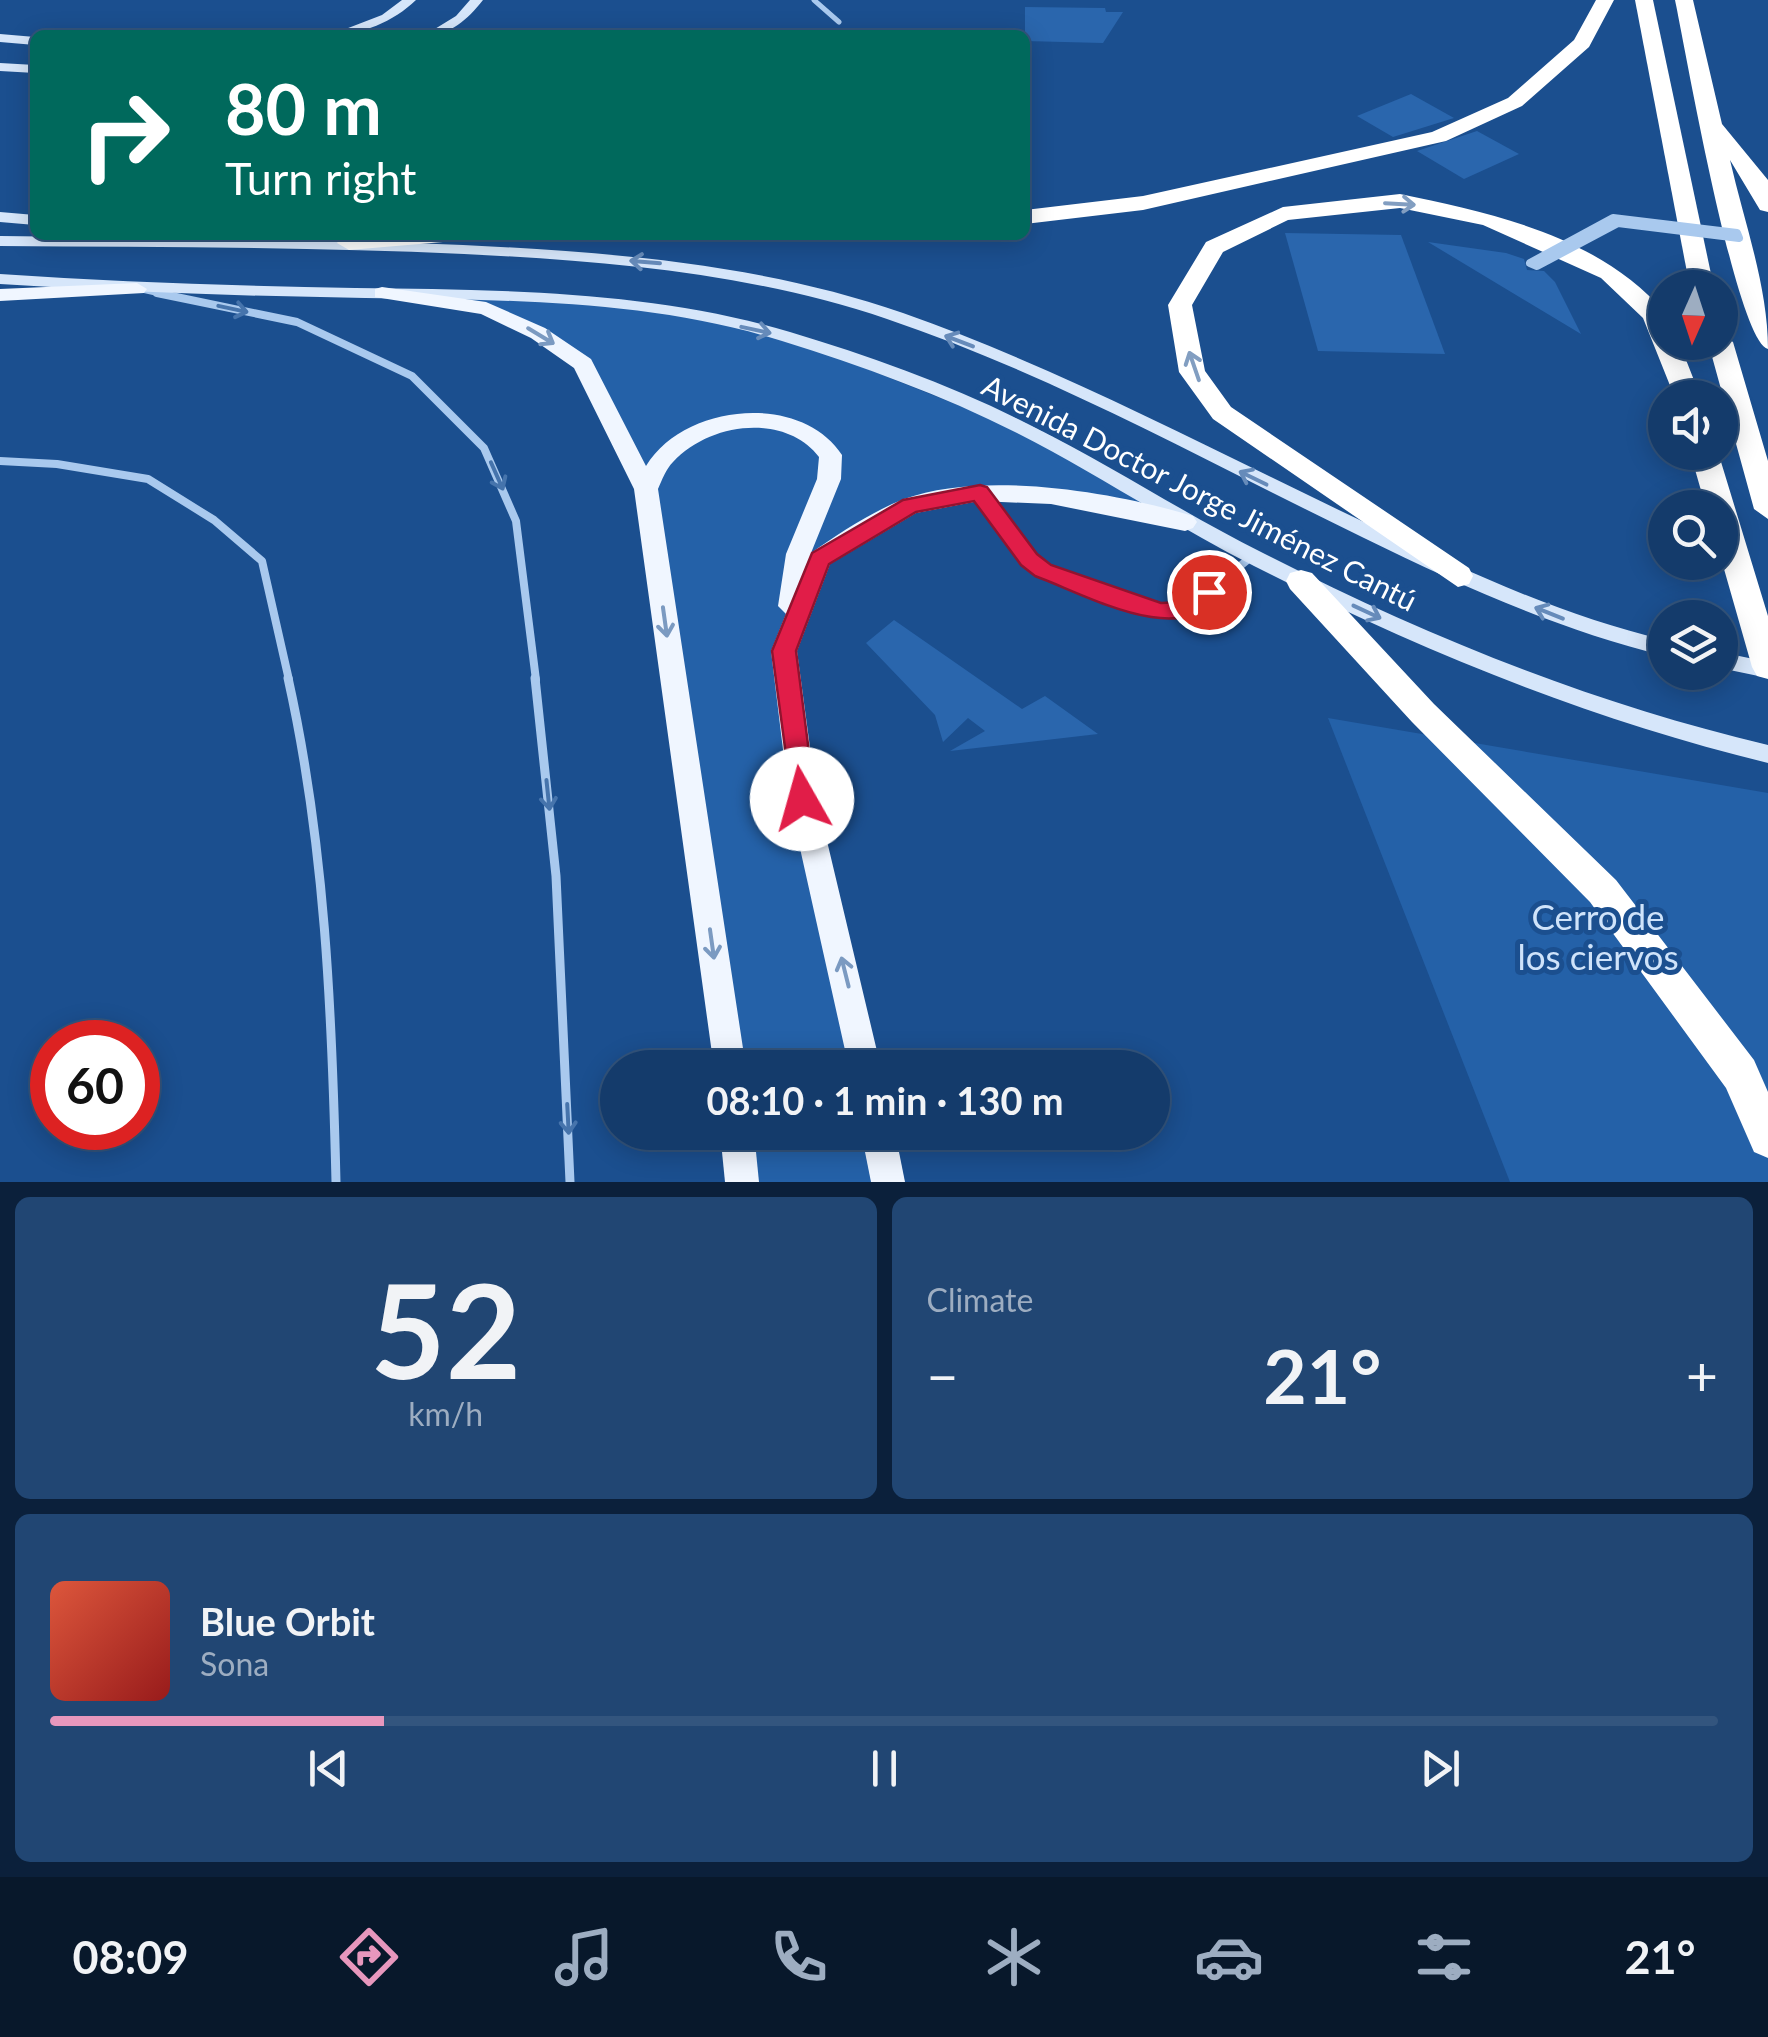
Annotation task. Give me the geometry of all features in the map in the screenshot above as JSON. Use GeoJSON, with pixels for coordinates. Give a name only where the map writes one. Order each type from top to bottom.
{"type":"FeatureCollection","features":[{"type":"Feature","properties":{"kind":"highway"},"geometry":{"type":"LineString","coordinates":[[1030,216],[1144,203],[1440,136],[1516,102],[1582,43],[1605,0]]}},
{"type":"Feature","properties":{"kind":"highway"},"geometry":{"type":"LineString","coordinates":[[1644,0],[1698,270]]}},
{"type":"Feature","properties":{"kind":"highway"},"geometry":{"type":"LineString","coordinates":[[1684,0],[1743,270],[1768,341]]}},
{"type":"Feature","properties":{"kind":"highway"},"geometry":{"type":"LineString","coordinates":[[1710,121],[1759,182],[1768,204]]}},
{"type":"Feature","properties":{"kind":"highway"},"geometry":{"type":"LineString","coordinates":[[1458,576],[1222,414],[1192,372],[1180,304],[1214,248],[1283,214],[1400,201],[1490,219],[1609,273],[1648,309]]}},
{"type":"Feature","properties":{"kind":"highway"},"geometry":{"type":"LineString","coordinates":[[349,243],[384,240]]}},
{"type":"Feature","properties":{"kind":"highway"},"geometry":{"type":"LineString","coordinates":[[1725,360],[1768,509]]}},
{"type":"Feature","properties":{"kind":"highway"},"geometry":{"type":"LineString","coordinates":[[1709,470],[1768,669]]}},
{"type":"Feature","properties":{"kind":"highway"},"geometry":{"type":"LineString","coordinates":[[1301,580],[1424,714],[1603,891],[1740,1074],[1768,1138]]}},
{"type":"Feature","properties":{"kind":"main road"},"geometry":{"type":"LineString","coordinates":[[351,30],[386,18],[410,0]]}},
{"type":"Feature","properties":{"kind":"main road"},"geometry":{"type":"LineString","coordinates":[[440,30],[460,19],[478,0]]}},
{"type":"Feature","properties":{"kind":"main road"},"geometry":{"type":"LineString","coordinates":[[0,38],[30,41]]}},
{"type":"Feature","properties":{"kind":"main road"},"geometry":{"type":"LineString","coordinates":[[0,66],[30,69]]}},
{"type":"Feature","properties":{"kind":"main road"},"geometry":{"type":"LineString","coordinates":[[0,217],[30,220]]}},
{"type":"Feature","properties":{"kind":"main road","name":"Avenida Doctor Jorge Jiménez Cantú"},"geometry":{"type":"LineString","coordinates":[[0,240],[349,243],[688,266],[807,291],[892,316],[1035,370],[1458,576],[1580,625],[1648,645]]}},
{"type":"Feature","properties":{"kind":"main road"},"geometry":{"type":"LineString","coordinates":[[261,240],[272,241]]}},
{"type":"Feature","properties":{"kind":"main road","name":"Avenida Doctor Jorge Jiménez Cantú"},"geometry":{"type":"LineString","coordinates":[[0,279],[138,289],[568,296],[667,310],[779,334],[1046,440],[1185,522],[1482,665],[1671,734],[1768,754]]}},
{"type":"Feature","properties":{"kind":"main road"},"geometry":{"type":"LineString","coordinates":[[0,294],[138,289]]}},
{"type":"Feature","properties":{"kind":"main road"},"geometry":{"type":"LineString","coordinates":[[382,294],[486,308],[538,333],[583,364],[646,488],[727,1050]]}},
{"type":"Feature","properties":{"kind":"main road"},"geometry":{"type":"LineString","coordinates":[[646,488],[667,454],[714,427],[747,419],[793,424],[812,433],[831,455],[829,479],[798,554],[784,651],[802,799],[861,1050]]}},
{"type":"Feature","properties":{"kind":"main road"},"geometry":{"type":"LineString","coordinates":[[784,651],[820,558],[910,506],[980,493],[1051,496],[1185,522]]}},
{"type":"Feature","properties":{"kind":"main road"},"geometry":{"type":"LineString","coordinates":[[1738,663],[1768,669]]}},
{"type":"Feature","properties":{"kind":"main road"},"geometry":{"type":"LineString","coordinates":[[739,1150],[742,1182]]}},
{"type":"Feature","properties":{"kind":"main road"},"geometry":{"type":"LineString","coordinates":[[882,1150],[888,1182]]}},
{"type":"Feature","properties":{"kind":"street"},"geometry":{"type":"LineString","coordinates":[[1613,218],[1738,234],[1739,238],[1618,222],[1537,266],[1530,263],[1613,218]]}},
{"type":"Feature","properties":{"kind":"lane"},"geometry":{"type":"LineString","coordinates":[[814,0],[839,22]]}},
{"type":"Feature","properties":{"kind":"lane"},"geometry":{"type":"LineString","coordinates":[[138,289],[297,322],[412,376],[484,448],[516,521],[533,656],[556,876],[570,1182]]}},
{"type":"Feature","properties":{"kind":"lane"},"geometry":{"type":"LineString","coordinates":[[0,461],[57,464],[148,479],[214,520],[262,562],[302,740],[331,971],[336,1182]]}},
{"type":"Feature","properties":{"kind":"lane"},"geometry":{"type":"LineString","coordinates":[[980,493],[1029,560],[1043,570],[1160,612],[1187,610],[1253,556]]}},
{"type":"Feature","properties":{"kind":"green space"},"geometry":{"type":"Polygon","coordinates":[[[382,293],[568,296],[779,334],[1046,440],[1185,522],[979,492],[910,506],[820,559],[784,651],[862,1050],[728,1050],[646,489],[583,364],[486,308],[382,293]]]}},
{"type":"Feature","properties":{"kind":"green space","name":"Cerro de los ciervos"},"geometry":{"type":"Polygon","coordinates":[[[1328,718],[1768,793],[1768,1182],[1510,1182],[1328,718]]]}},
{"type":"Feature","properties":{"kind":"green space"},"geometry":{"type":"Polygon","coordinates":[[[739,1150],[881,1150],[888,1182],[742,1182],[739,1150]]]}},
{"type":"Feature","properties":{"kind":"building"},"geometry":{"type":"Polygon","coordinates":[[[1025,7],[1105,8],[1106,12],[1123,12],[1103,43],[1030,41],[1030,30],[1025,30],[1025,7]]]}},
{"type":"Feature","properties":{"kind":"building"},"geometry":{"type":"Polygon","coordinates":[[[1411,94],[1454,118],[1393,137],[1357,116],[1411,94]]]}},
{"type":"Feature","properties":{"kind":"building"},"geometry":{"type":"Polygon","coordinates":[[[1477,131],[1519,154],[1464,179],[1417,151],[1477,131]]]}},
{"type":"Feature","properties":{"kind":"building"},"geometry":{"type":"Polygon","coordinates":[[[1285,233],[1401,235],[1445,354],[1318,351],[1285,233]]]}},
{"type":"Feature","properties":{"kind":"building"},"geometry":{"type":"Polygon","coordinates":[[[1428,242],[1506,253],[1524,259],[1527,270],[1544,271],[1555,282],[1581,334],[1428,242]]]}},
{"type":"Feature","properties":{"kind":"building"},"geometry":{"type":"Polygon","coordinates":[[[894,620],[1022,709],[1045,696],[1098,734],[950,751],[985,731],[968,718],[943,742],[935,715],[866,643],[894,620]]]}},
{"type":"Feature","properties":{"kind":"route"},"geometry":{"type":"LineString","coordinates":[[802,799],[784,651],[820,558],[910,506],[980,493],[1029,560],[1043,570],[1160,612],[1187,610],[1209,592]]}}]}
